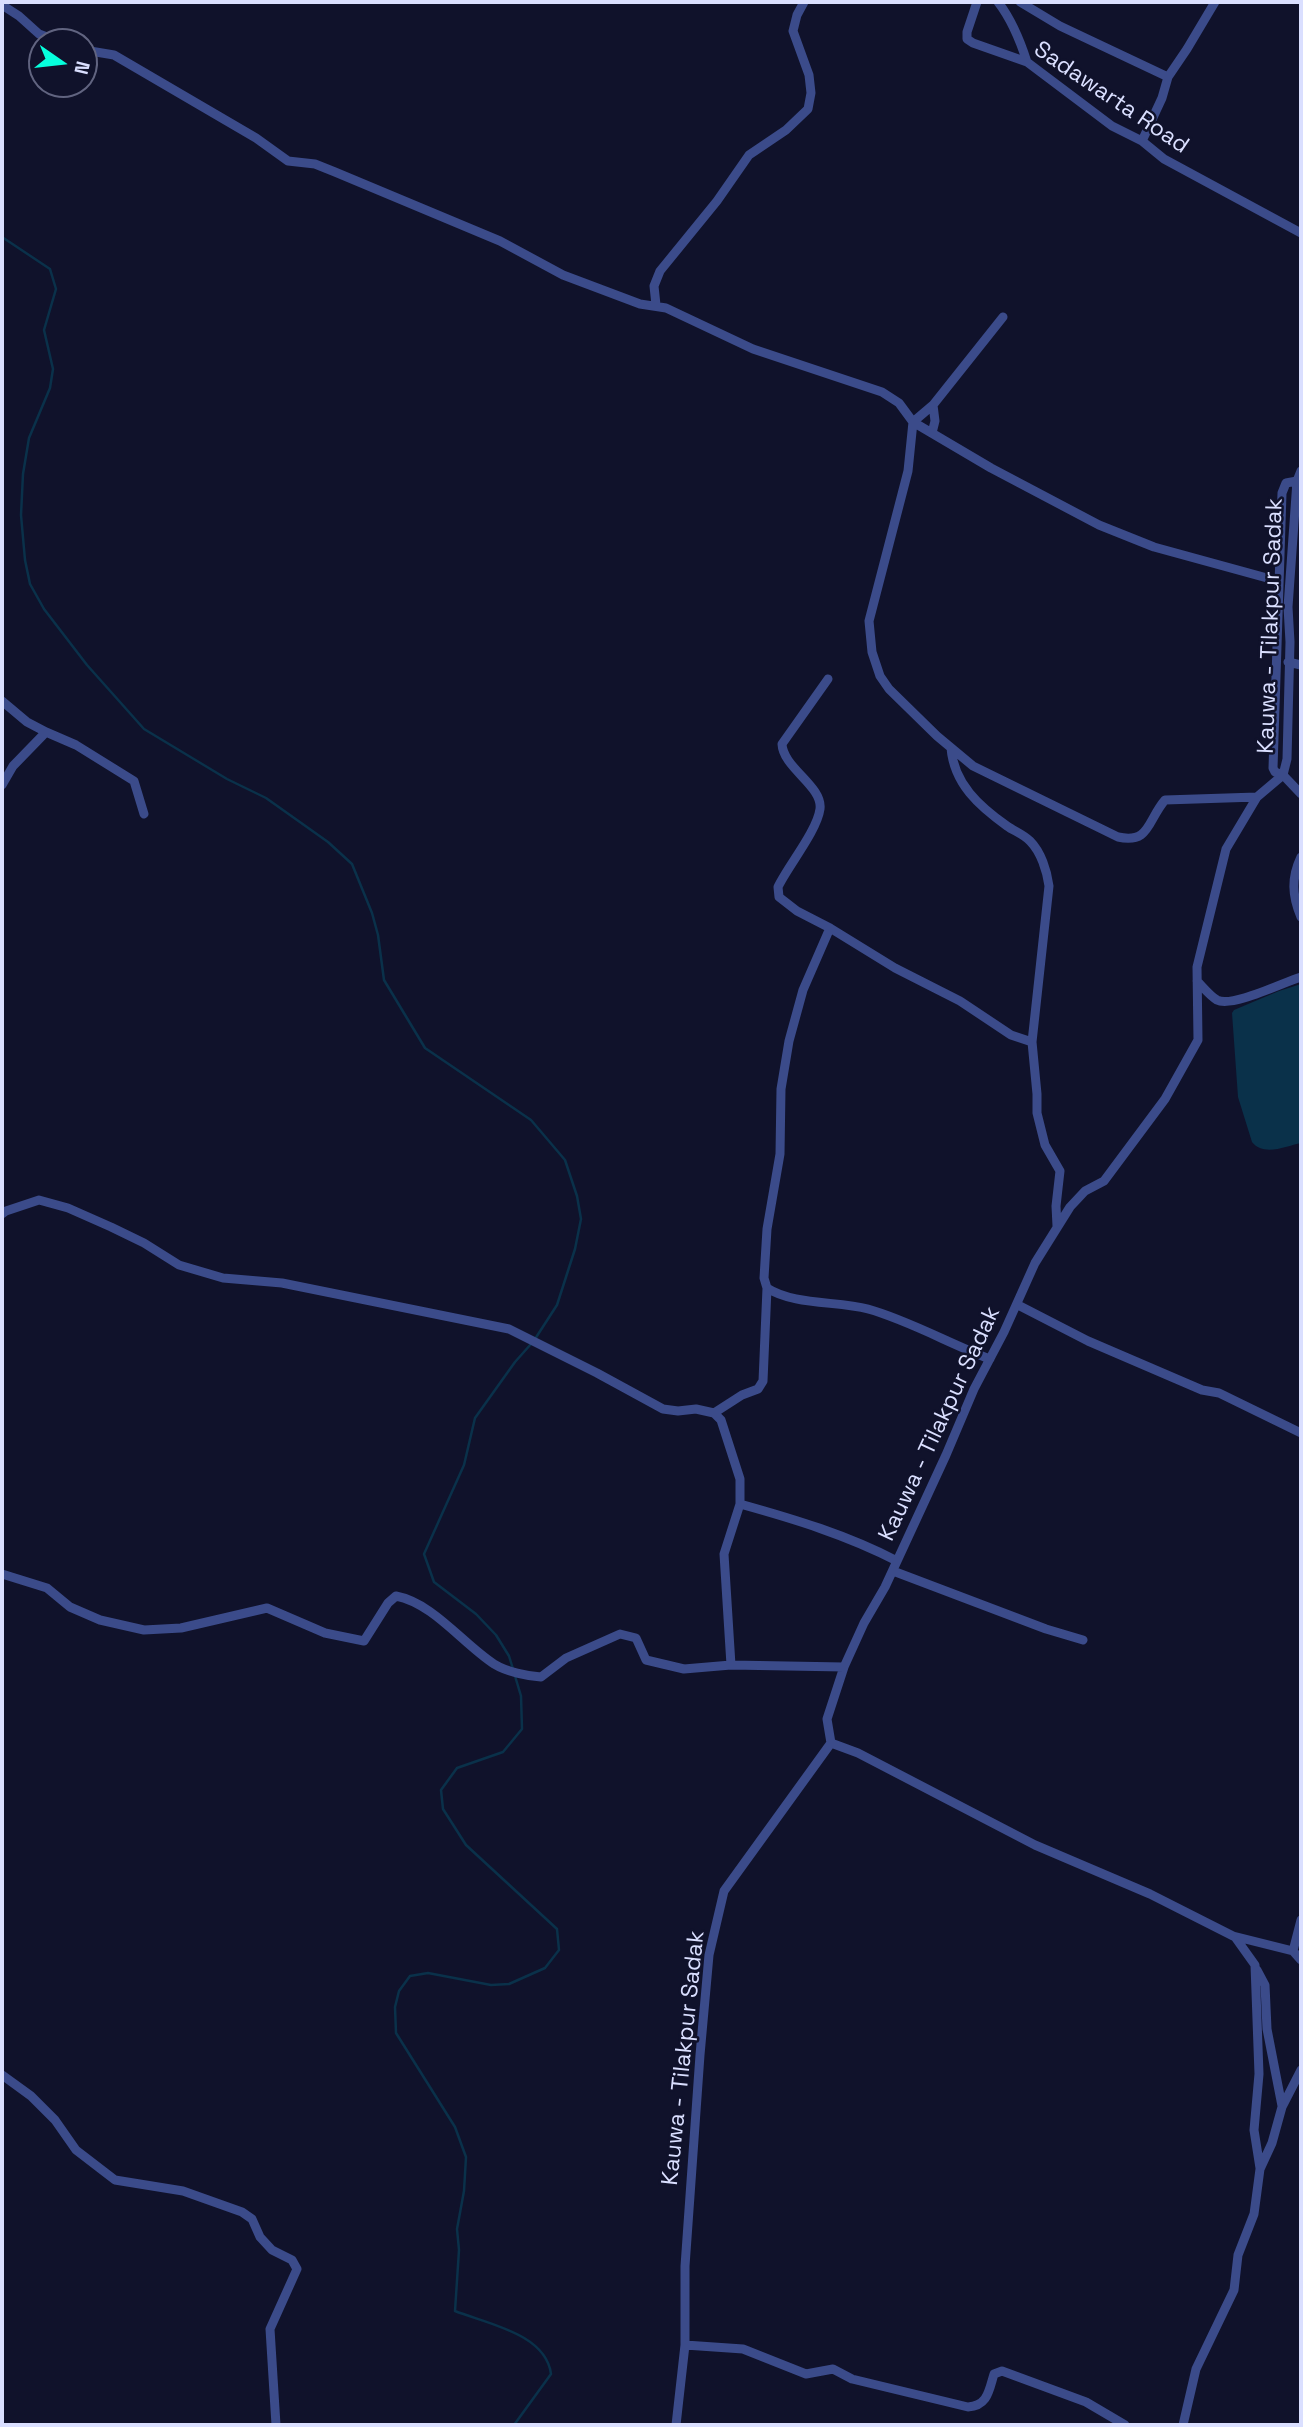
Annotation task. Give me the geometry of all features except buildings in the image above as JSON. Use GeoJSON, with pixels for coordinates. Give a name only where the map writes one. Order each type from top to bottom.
{"type":"FeatureCollection","features":[{"type":"Feature","properties":{"kind":"street"},"geometry":{"type":"LineString","coordinates":[[656,305],[654,286],[660,271],[717,201],[749,155],[786,130],[808,109],[811,93],[809,75],[793,31],[804,2]]}},
{"type":"Feature","properties":{"kind":"street","name":"Sadawarta Road"},"geometry":{"type":"LineString","coordinates":[[976,2],[967,38],[973,43],[1027,62],[1112,126],[1142,141],[1164,159],[1301,233]]}},
{"type":"Feature","properties":{"kind":"street"},"geometry":{"type":"LineString","coordinates":[[998,2],[1020,38],[1027,62]]}},
{"type":"Feature","properties":{"kind":"street"},"geometry":{"type":"LineString","coordinates":[[1020,2],[1060,26],[1168,77]]}},
{"type":"Feature","properties":{"kind":"street"},"geometry":{"type":"LineString","coordinates":[[1142,141],[1162,98],[1168,77],[1215,2]]}},
{"type":"Feature","properties":{"kind":"street"},"geometry":{"type":"LineString","coordinates":[[2,5],[33,28]]}},
{"type":"Feature","properties":{"kind":"street"},"geometry":{"type":"LineString","coordinates":[[98,52],[114,55],[288,160],[315,164],[335,172],[500,241],[563,275],[640,304],[656,305],[754,349],[882,392],[900,403],[913,422],[991,468],[1099,525],[1154,547],[1278,581]]}},
{"type":"Feature","properties":{"kind":"street"},"geometry":{"type":"LineString","coordinates":[[1003,317],[933,405],[913,422],[908,471],[869,621],[872,652],[880,676],[889,690],[973,766],[1118,837],[1132,840],[1143,835],[1156,811],[1166,800],[1257,797]]}},
{"type":"Feature","properties":{"kind":"street"},"geometry":{"type":"LineString","coordinates":[[932,433],[935,421],[933,405]]}},
{"type":"Feature","properties":{"kind":"street","name":"Kauwa - Tilakpur Sadak"},"geometry":{"type":"LineString","coordinates":[[676,2425],[685,2345],[685,2266],[700,2055],[709,1955],[724,1891],[831,1743],[827,1719],[844,1667],[864,1623],[893,1571],[974,1389],[1018,1305],[1035,1263],[1070,1207],[1085,1191],[1104,1181],[1165,1099],[1198,1040],[1197,967],[1226,849],[1257,797],[1283,775],[1287,759],[1289,580],[1297,481],[1301,471]]}},
{"type":"Feature","properties":{"kind":"street"},"geometry":{"type":"LineString","coordinates":[[1297,481],[1286,483],[1282,493],[1273,768],[1301,794]]}},
{"type":"Feature","properties":{"kind":"street"},"geometry":{"type":"LineString","coordinates":[[1288,662],[1301,665]]}},
{"type":"Feature","properties":{"kind":"street"},"geometry":{"type":"LineString","coordinates":[[828,679],[782,744],[782,753],[808,783],[820,803],[820,812],[778,887],[779,897],[786,904],[895,968],[960,1001],[1011,1035],[1032,1042]]}},
{"type":"Feature","properties":{"kind":"street"},"geometry":{"type":"LineString","coordinates":[[2,701],[27,722],[76,745],[134,781],[144,814]]}},
{"type":"Feature","properties":{"kind":"street"},"geometry":{"type":"LineString","coordinates":[[2,785],[13,766],[46,732]]}},
{"type":"Feature","properties":{"kind":"street"},"geometry":{"type":"LineString","coordinates":[[951,748],[953,765],[962,783],[987,811],[1030,841],[1048,876],[1032,1042],[1037,1113],[1045,1145],[1060,1171],[1056,1206],[1057,1227]]}},
{"type":"Feature","properties":{"kind":"street"},"geometry":{"type":"LineString","coordinates":[[1301,857],[1296,867],[1293,898],[1301,917]]}},
{"type":"Feature","properties":{"kind":"street"},"geometry":{"type":"LineString","coordinates":[[714,1413],[742,1395],[758,1390],[764,1381],[767,1289],[764,1278],[768,1229],[779,1164],[780,1089],[803,990],[830,928]]}},
{"type":"Feature","properties":{"kind":"street"},"geometry":{"type":"LineString","coordinates":[[1197,981],[1216,1000],[1223,1002],[1240,999],[1301,977]]}},
{"type":"Feature","properties":{"kind":"street"},"geometry":{"type":"LineString","coordinates":[[2,1214],[6,1210],[39,1200],[68,1208],[133,1238],[179,1265],[223,1278],[282,1283],[509,1329],[663,1409],[696,1409],[714,1413],[721,1420],[740,1479],[740,1504],[724,1554],[731,1665]]}},
{"type":"Feature","properties":{"kind":"street"},"geometry":{"type":"LineString","coordinates":[[767,1289],[795,1298],[870,1310],[990,1359]]}},
{"type":"Feature","properties":{"kind":"street"},"geometry":{"type":"LineString","coordinates":[[1018,1305],[1088,1341],[1202,1390],[1219,1393],[1301,1433]]}},
{"type":"Feature","properties":{"kind":"street"},"geometry":{"type":"LineString","coordinates":[[740,1504],[803,1521],[868,1545],[897,1561]]}},
{"type":"Feature","properties":{"kind":"street"},"geometry":{"type":"LineString","coordinates":[[893,1571],[1046,1629],[1083,1640]]}},
{"type":"Feature","properties":{"kind":"street"},"geometry":{"type":"LineString","coordinates":[[2,1574],[47,1588],[70,1608],[100,1620],[144,1630],[181,1628],[267,1608],[325,1633],[364,1641],[388,1603],[396,1596],[403,1597],[430,1612],[497,1666],[541,1677],[566,1658],[620,1634],[636,1638],[646,1660],[684,1669],[731,1665],[844,1667]]}},
{"type":"Feature","properties":{"kind":"street"},"geometry":{"type":"LineString","coordinates":[[831,1743],[858,1752],[1035,1845],[1150,1894],[1234,1936],[1293,1951],[1301,1960]]}},
{"type":"Feature","properties":{"kind":"street"},"geometry":{"type":"LineString","coordinates":[[1293,1951],[1301,1920]]}},
{"type":"Feature","properties":{"kind":"street"},"geometry":{"type":"LineString","coordinates":[[1234,1936],[1255,1965],[1265,1985],[1267,2029],[1282,2107]]}},
{"type":"Feature","properties":{"kind":"street"},"geometry":{"type":"LineString","coordinates":[[1183,2425],[1196,2369],[1234,2290],[1238,2255],[1254,2214],[1260,2169],[1254,2130],[1259,2074],[1255,1965]]}},
{"type":"Feature","properties":{"kind":"street"},"geometry":{"type":"LineString","coordinates":[[1260,2169],[1272,2143],[1282,2107],[1301,2070]]}},
{"type":"Feature","properties":{"kind":"street"},"geometry":{"type":"LineString","coordinates":[[2,2075],[31,2096],[55,2120],[76,2150],[115,2180],[183,2191],[242,2212],[252,2219],[260,2237],[272,2250],[292,2260],[297,2269],[270,2329],[276,2425]]}},
{"type":"Feature","properties":{"kind":"street"},"geometry":{"type":"LineString","coordinates":[[685,2345],[743,2349],[806,2374],[833,2369],[852,2379],[968,2407],[977,2407],[985,2402],[994,2374],[1002,2371],[1086,2402],[1125,2425]]}},
{"type":"Feature","properties":{"kind":"water"},"geometry":{"type":"Polygon","coordinates":[[[1301,984],[1301,1143],[1263,1149],[1252,1142],[1238,1097],[1232,1013],[1301,984]]]}},
{"type":"Feature","properties":{"kind":"waterway"},"geometry":{"type":"LineString","coordinates":[[2,237],[50,269],[56,289],[44,330],[53,369],[50,388],[29,438],[23,474],[21,515],[30,584],[44,609],[87,665],[144,729],[227,779],[266,798],[328,842],[352,864],[372,913],[384,980],[425,1048],[531,1120],[565,1160],[577,1196],[581,1219],[575,1249],[557,1305],[535,1339]]}},
{"type":"Feature","properties":{"kind":"waterway"},"geometry":{"type":"LineString","coordinates":[[513,1669],[509,1656],[496,1635],[476,1614],[434,1582],[424,1554],[464,1465],[475,1418],[531,1344]]}},
{"type":"Feature","properties":{"kind":"waterway"},"geometry":{"type":"LineString","coordinates":[[514,2425],[551,2374],[547,2360],[539,2349],[527,2340],[514,2332],[455,2311],[459,2250],[457,2229],[464,2191],[466,2157],[455,2127],[396,2033],[395,2007],[399,1991],[410,1976],[428,1973],[491,1985],[509,1984],[545,1968],[559,1950],[557,1929],[466,1845],[443,1809],[441,1790],[457,1768],[503,1752],[522,1729],[521,1696],[515,1676]]}}]}
